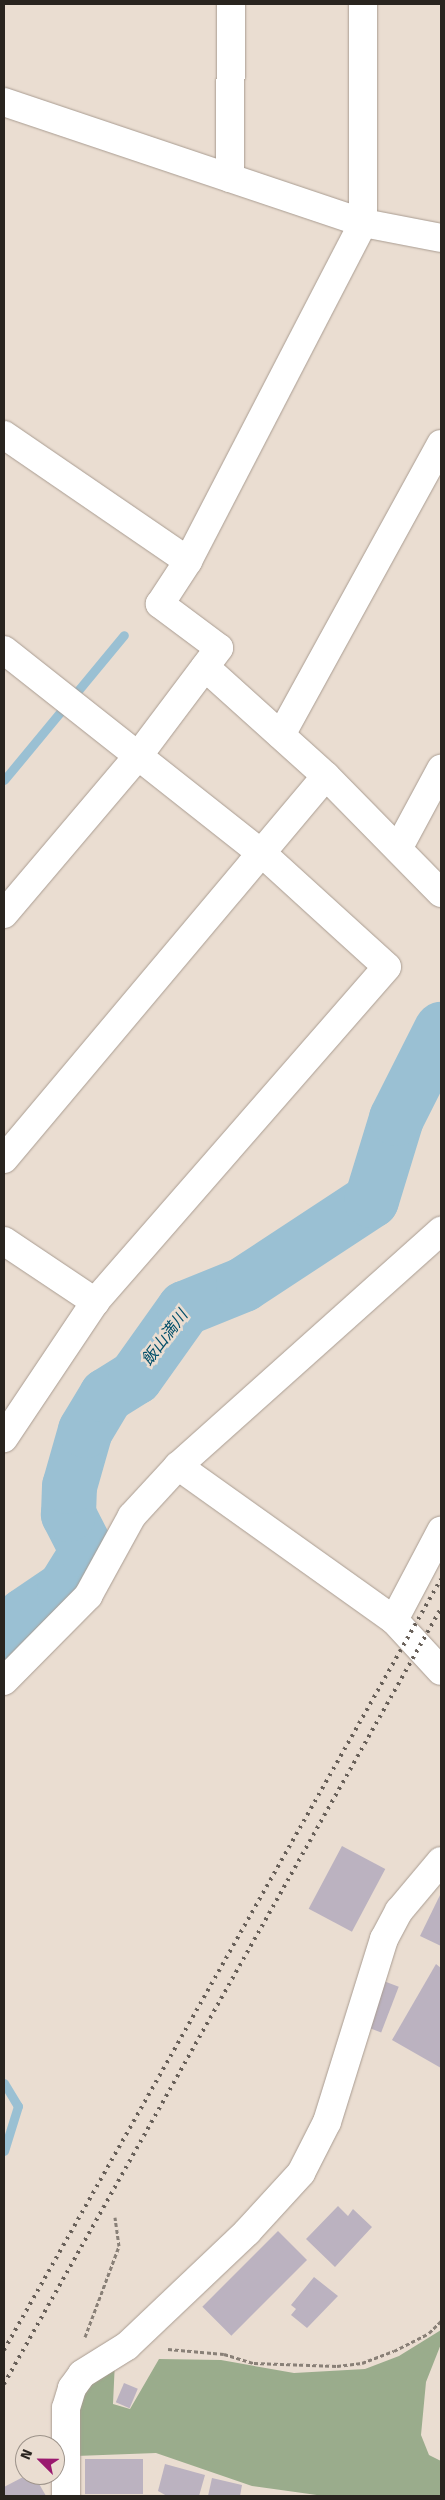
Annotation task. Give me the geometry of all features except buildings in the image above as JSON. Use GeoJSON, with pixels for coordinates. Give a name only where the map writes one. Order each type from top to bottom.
{"type":"FeatureCollection","features":[{"type":"Feature","properties":{"kind":"street"},"geometry":{"type":"LineString","coordinates":[[230,178],[231,4]]}},
{"type":"Feature","properties":{"kind":"street"},"geometry":{"type":"LineString","coordinates":[[4,914],[138,756],[219,648],[160,604],[188,561],[363,223],[363,4]]}},
{"type":"Feature","properties":{"kind":"street"},"geometry":{"type":"LineString","coordinates":[[4,102],[363,223],[441,238]]}},
{"type":"Feature","properties":{"kind":"street"},"geometry":{"type":"LineString","coordinates":[[4,435],[188,561]]}},
{"type":"Feature","properties":{"kind":"street"},"geometry":{"type":"LineString","coordinates":[[280,735],[441,444]]}},
{"type":"Feature","properties":{"kind":"street"},"geometry":{"type":"LineString","coordinates":[[4,650],[264,855],[386,967],[95,1302],[4,1438]]}},
{"type":"Feature","properties":{"kind":"street"},"geometry":{"type":"LineString","coordinates":[[205,667],[326,776],[399,847],[441,893]]}},
{"type":"Feature","properties":{"kind":"street"},"geometry":{"type":"LineString","coordinates":[[399,847],[441,769]]}},
{"type":"Feature","properties":{"kind":"street"},"geometry":{"type":"LineString","coordinates":[[4,1159],[264,855],[326,776]]}},
{"type":"Feature","properties":{"kind":"street"},"geometry":{"type":"LineString","coordinates":[[4,1681],[88,1596],[132,1516],[178,1466],[441,1232]]}},
{"type":"Feature","properties":{"kind":"street"},"geometry":{"type":"LineString","coordinates":[[4,1241],[95,1302]]}},
{"type":"Feature","properties":{"kind":"street"},"geometry":{"type":"LineString","coordinates":[[178,1466],[394,1620],[441,1671]]}},
{"type":"Feature","properties":{"kind":"street"},"geometry":{"type":"LineString","coordinates":[[394,1620],[441,1531]]}},
{"type":"Feature","properties":{"kind":"street"},"geometry":{"type":"LineString","coordinates":[[66,2496],[66,2408],[72,2388],[82,2374],[127,2346],[247,2232],[301,2173],[327,2122],[384,1939],[399,1911],[441,1861]]}},
{"type":"Feature","properties":{"kind":"path"},"geometry":{"type":"LineString","coordinates":[[84,2340],[117,2255],[120,2234],[115,2217]]}},
{"type":"Feature","properties":{"kind":"path"},"geometry":{"type":"LineString","coordinates":[[127,2346],[224,2354],[254,2363],[337,2366],[362,2363],[394,2351],[429,2333],[441,2321]]}},
{"type":"Feature","properties":{"kind":"green space"},"geometry":{"type":"Polygon","coordinates":[[[441,2330],[441,2344],[426,2382],[421,2435],[429,2455],[441,2461],[441,2496],[324,2496],[252,2486],[156,2453],[76,2456],[75,2428],[85,2382],[115,2361],[113,2404],[130,2409],[159,2359],[221,2360],[294,2373],[365,2369],[399,2356],[441,2330]]]}},
{"type":"Feature","properties":{"kind":"waterway"},"geometry":{"type":"LineString","coordinates":[[4,780],[124,635]]}},
{"type":"Feature","properties":{"kind":"waterway","name":"飯山満川"},"geometry":{"type":"LineString","coordinates":[[4,1640],[24,1615],[64,1588],[87,1551],[68,1514],[69,1486],[85,1430],[106,1395],[135,1377],[184,1308],[243,1284],[371,1200],[396,1118],[441,1029]]}},
{"type":"Feature","properties":{"kind":"waterway"},"geometry":{"type":"LineString","coordinates":[[4,2083],[18,2106],[4,2151]]}},
{"type":"Feature","properties":{"kind":"railway"},"geometry":{"type":"LineString","coordinates":[[4,2350],[441,1579]]}},
{"type":"Feature","properties":{"kind":"railway"},"geometry":{"type":"LineString","coordinates":[[4,2384],[441,1608]]}}]}
